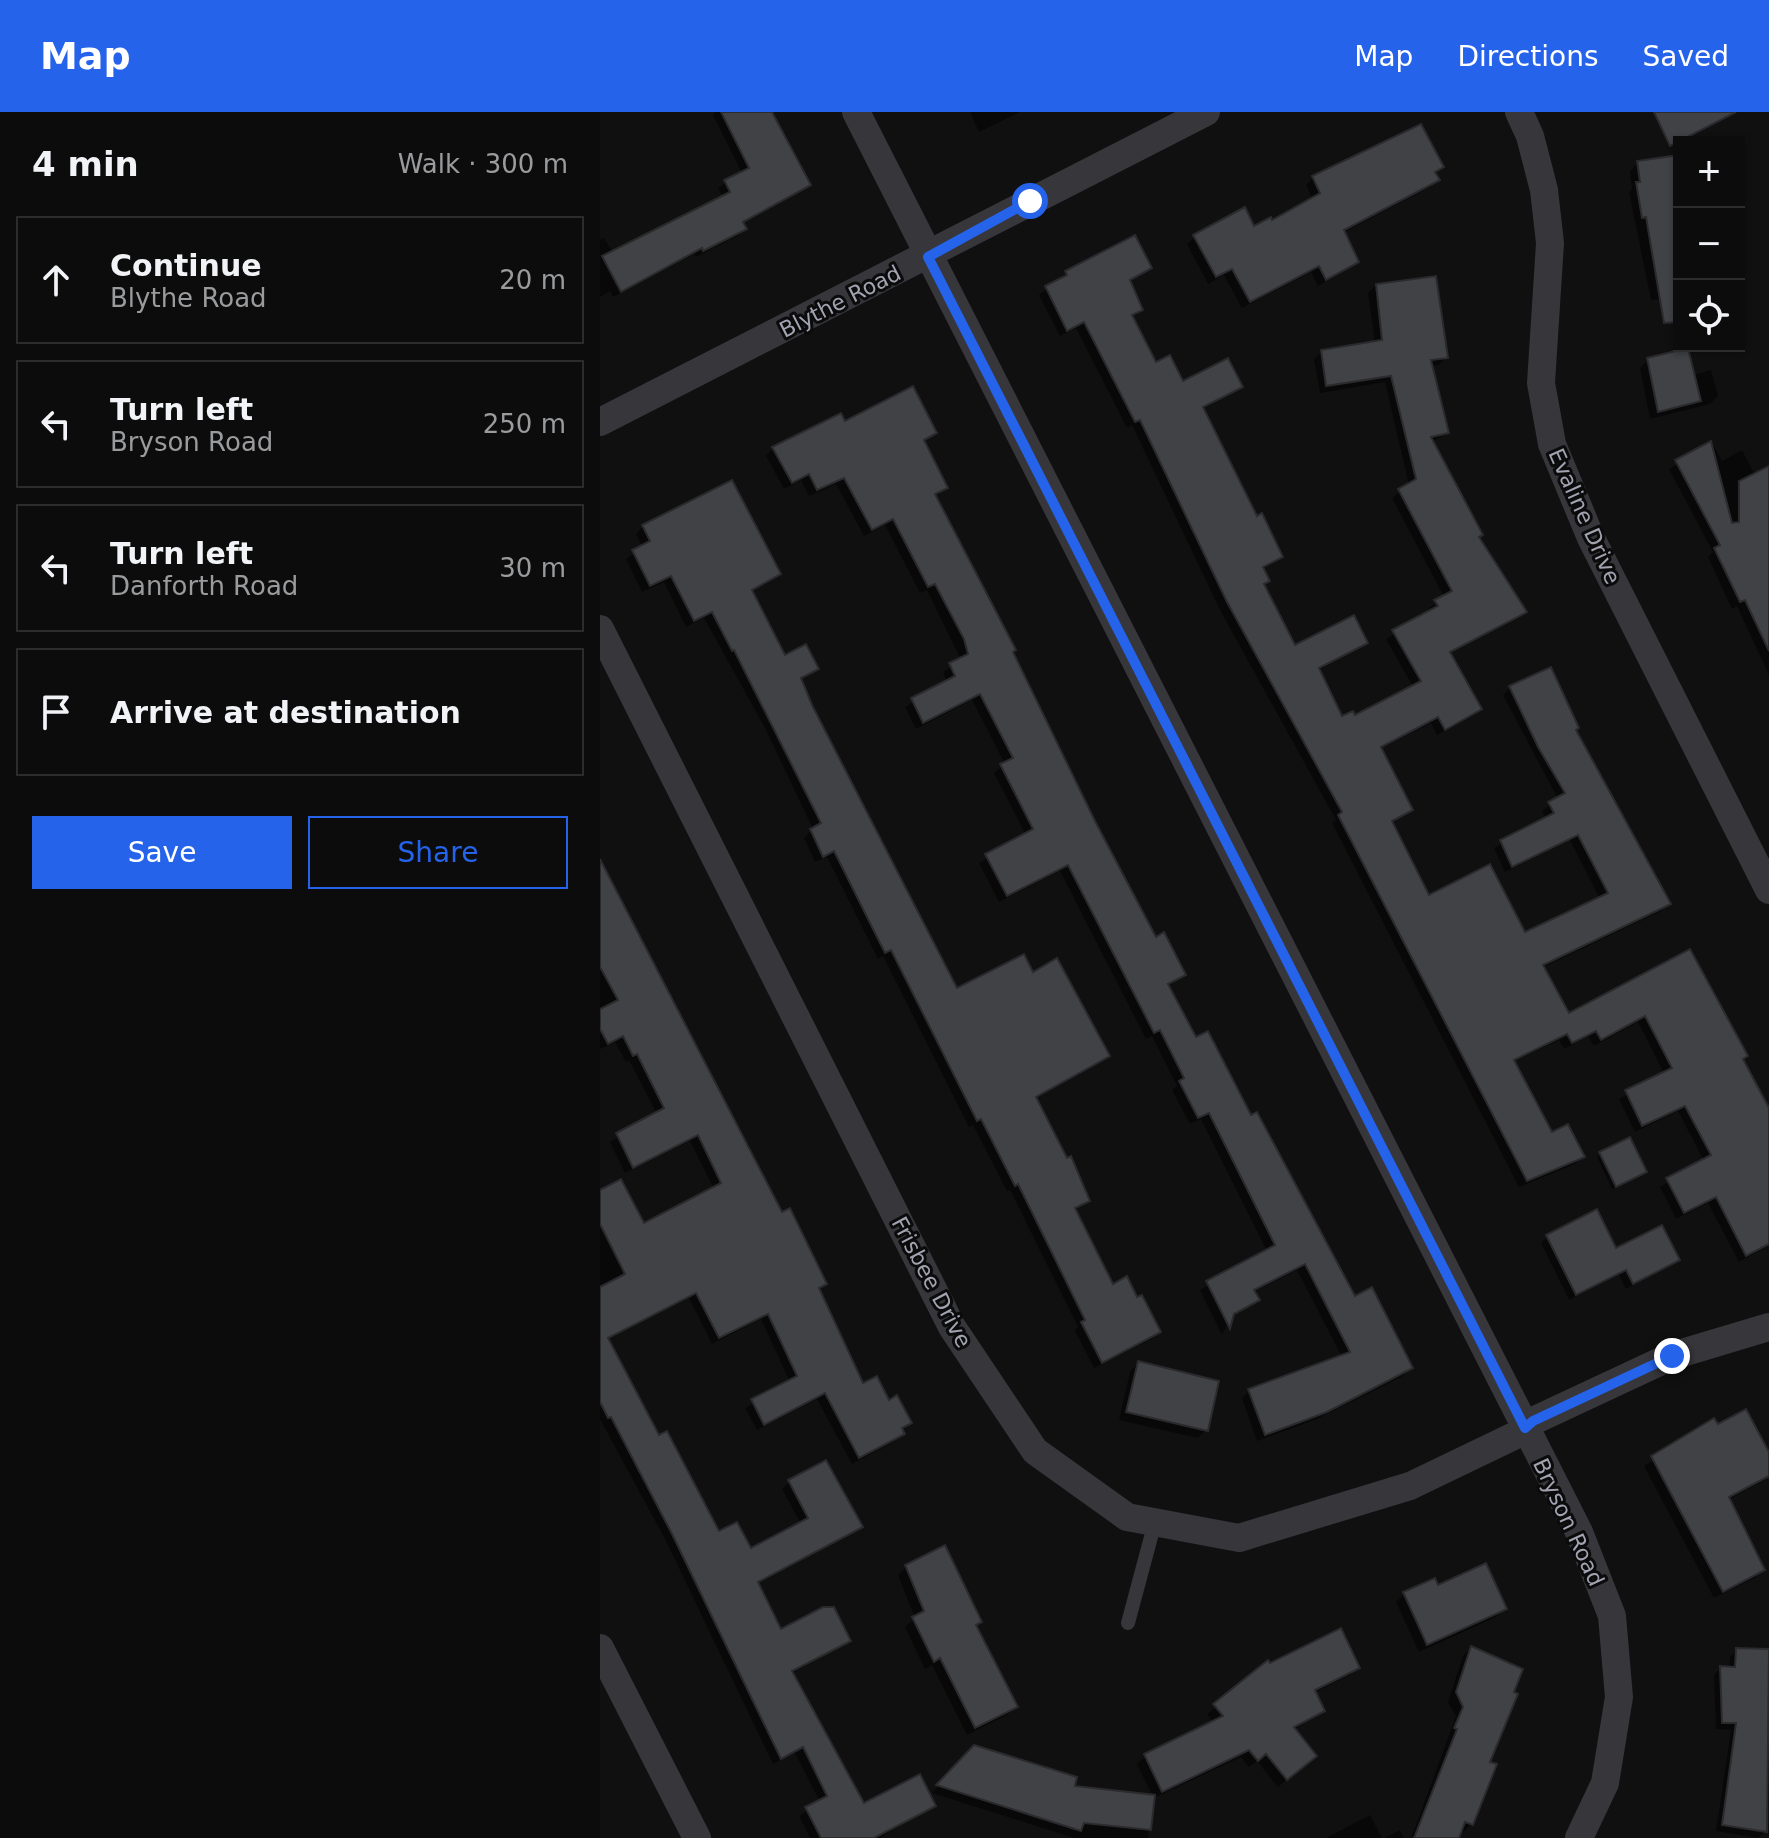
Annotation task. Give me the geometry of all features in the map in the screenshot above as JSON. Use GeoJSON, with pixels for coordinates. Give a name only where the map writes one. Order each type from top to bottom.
{"type":"FeatureCollection","features":[{"type":"Feature","properties":{"kind":"street","name":"Bryson Road"},"geometry":{"type":"LineString","coordinates":[[856,112],[1579,1532],[1612,1616],[1619,1697],[1605,1783],[1579,1838]]}},
{"type":"Feature","properties":{"kind":"street","name":"Blythe Road"},"geometry":{"type":"LineString","coordinates":[[600,422],[928,257],[1030,201],[1206,112]]}},
{"type":"Feature","properties":{"kind":"street","name":"Evaline Drive"},"geometry":{"type":"LineString","coordinates":[[1519,112],[1530,136],[1544,190],[1550,243],[1541,383],[1552,444],[1591,538],[1769,890]]}},
{"type":"Feature","properties":{"kind":"street","name":"Frisbee Drive"},"geometry":{"type":"LineString","coordinates":[[600,629],[952,1327],[1035,1451],[1127,1517],[1239,1538],[1410,1486],[1525,1428],[1533,1421],[1672,1356],[1769,1327]]}},
{"type":"Feature","properties":{"kind":"street"},"geometry":{"type":"LineString","coordinates":[[600,1648],[697,1838]]}},
{"type":"Feature","properties":{"kind":"lane"},"geometry":{"type":"LineString","coordinates":[[1128,1623],[1155,1522]]}},
{"type":"Feature","properties":{"kind":"building"},"geometry":{"type":"Polygon","coordinates":[[[721,112],[772,112],[811,185],[743,222],[747,229],[703,251],[702,248],[621,292],[602,256],[730,192],[724,180],[749,168],[721,112]]]}},
{"type":"Feature","properties":{"kind":"building"},"geometry":{"type":"Polygon","coordinates":[[[1654,112],[1736,112],[1689,136],[1673,136],[1673,144],[1670,146],[1654,112]]]}},
{"type":"Feature","properties":{"kind":"building"},"geometry":{"type":"Polygon","coordinates":[[[1421,124],[1444,167],[1435,172],[1440,180],[1344,230],[1359,262],[1326,280],[1319,266],[1250,302],[1232,269],[1216,277],[1193,235],[1245,207],[1254,226],[1271,217],[1272,220],[1320,193],[1312,176],[1421,124]]]}},
{"type":"Feature","properties":{"kind":"building"},"geometry":{"type":"Polygon","coordinates":[[[1673,156],[1673,322],[1664,323],[1646,217],[1642,218],[1636,182],[1640,182],[1637,161],[1673,156]]]}},
{"type":"Feature","properties":{"kind":"building"},"geometry":{"type":"Polygon","coordinates":[[[1135,235],[1152,268],[1130,280],[1143,310],[1132,315],[1156,362],[1170,355],[1183,381],[1228,358],[1243,387],[1203,407],[1257,516],[1262,513],[1283,557],[1263,567],[1270,581],[1264,584],[1295,645],[1354,615],[1368,643],[1319,668],[1342,716],[1353,711],[1355,715],[1421,681],[1392,630],[1438,606],[1434,600],[1452,591],[1398,489],[1416,479],[1391,376],[1326,386],[1321,350],[1382,340],[1376,284],[1436,276],[1448,358],[1431,360],[1449,433],[1431,437],[1483,535],[1479,537],[1527,612],[1450,652],[1482,709],[1445,730],[1438,717],[1381,747],[1413,810],[1392,821],[1429,895],[1490,864],[1525,932],[1608,893],[1578,835],[1512,867],[1500,840],[1554,813],[1548,802],[1565,793],[1538,747],[1509,686],[1551,667],[1579,728],[1576,730],[1671,904],[1543,965],[1569,1013],[1690,949],[1748,1056],[1743,1059],[1769,1108],[1769,1244],[1746,1256],[1716,1197],[1684,1213],[1666,1178],[1711,1155],[1685,1106],[1642,1126],[1625,1090],[1672,1068],[1645,1016],[1601,1040],[1596,1031],[1572,1043],[1567,1034],[1514,1060],[1552,1132],[1568,1124],[1585,1157],[1527,1181],[1338,815],[1342,812],[1227,602],[1140,420],[1135,422],[1084,322],[1067,331],[1045,286],[1067,275],[1065,271],[1135,235]]]}},
{"type":"Feature","properties":{"kind":"building"},"geometry":{"type":"Polygon","coordinates":[[[1673,352],[1689,352],[1701,401],[1658,412],[1647,358],[1673,352]]]}},
{"type":"Feature","properties":{"kind":"building"},"geometry":{"type":"Polygon","coordinates":[[[913,386],[937,433],[924,440],[948,488],[935,494],[1016,650],[1013,652],[1096,823],[1156,937],[1164,932],[1186,975],[1168,984],[1196,1037],[1208,1031],[1251,1115],[1257,1112],[1355,1296],[1372,1287],[1413,1368],[1327,1412],[1265,1435],[1248,1389],[1350,1352],[1305,1264],[1254,1290],[1260,1300],[1234,1314],[1230,1329],[1206,1281],[1275,1245],[1209,1113],[1198,1118],[1179,1081],[1184,1078],[1160,1030],[1154,1033],[1068,865],[1007,896],[985,854],[1033,829],[1000,764],[1013,758],[980,694],[923,723],[911,698],[955,676],[949,663],[968,654],[964,639],[935,584],[928,587],[893,519],[872,530],[844,478],[817,490],[809,474],[792,483],[772,447],[841,413],[845,421],[913,386]]]}},
{"type":"Feature","properties":{"kind":"building"},"geometry":{"type":"Polygon","coordinates":[[[1711,441],[1732,523],[1739,522],[1739,481],[1769,466],[1769,651],[1745,600],[1740,602],[1714,548],[1720,545],[1675,460],[1711,441]]]}},
{"type":"Feature","properties":{"kind":"building"},"geometry":{"type":"Polygon","coordinates":[[[732,480],[781,574],[752,590],[785,655],[806,644],[819,669],[801,678],[812,705],[957,988],[1024,954],[1033,972],[1057,958],[1110,1056],[1036,1097],[1067,1158],[1071,1156],[1090,1201],[1075,1208],[1113,1284],[1127,1276],[1137,1297],[1142,1295],[1161,1332],[1102,1363],[1081,1322],[1085,1320],[1018,1184],[1015,1186],[981,1119],[977,1121],[891,950],[885,953],[834,851],[823,857],[810,829],[821,823],[734,650],[712,612],[694,621],[671,576],[650,586],[632,550],[650,541],[642,525],[732,480]]]}},
{"type":"Feature","properties":{"kind":"building"},"geometry":{"type":"Polygon","coordinates":[[[600,859],[782,1212],[790,1208],[827,1284],[819,1288],[863,1383],[877,1376],[889,1400],[897,1395],[912,1423],[902,1428],[905,1434],[859,1458],[825,1393],[764,1425],[751,1399],[797,1376],[768,1314],[719,1338],[696,1293],[608,1338],[659,1435],[667,1431],[719,1531],[737,1522],[751,1548],[808,1518],[788,1480],[826,1460],[863,1527],[758,1582],[781,1629],[823,1607],[834,1607],[851,1641],[792,1671],[864,1803],[920,1774],[936,1806],[874,1838],[821,1838],[805,1807],[827,1796],[803,1747],[781,1759],[672,1534],[611,1417],[608,1418],[600,1402],[600,1287],[625,1274],[600,1224],[600,1190],[621,1179],[644,1223],[721,1183],[698,1135],[633,1168],[616,1133],[664,1108],[637,1054],[633,1056],[623,1036],[608,1044],[600,1029],[600,1009],[618,1000],[600,967],[600,859]]]}},
{"type":"Feature","properties":{"kind":"building"},"geometry":{"type":"Polygon","coordinates":[[[1630,1137],[1647,1172],[1616,1187],[1599,1152],[1630,1137]]]}},
{"type":"Feature","properties":{"kind":"building"},"geometry":{"type":"Polygon","coordinates":[[[1597,1209],[1616,1248],[1662,1225],[1680,1260],[1633,1284],[1626,1270],[1576,1295],[1546,1235],[1597,1209]]]}},
{"type":"Feature","properties":{"kind":"building"},"geometry":{"type":"Polygon","coordinates":[[[1138,1361],[1219,1381],[1208,1431],[1126,1412],[1138,1361]]]}},
{"type":"Feature","properties":{"kind":"building"},"geometry":{"type":"Polygon","coordinates":[[[1746,1409],[1769,1452],[1769,1476],[1729,1497],[1765,1570],[1723,1592],[1651,1456],[1714,1418],[1718,1424],[1746,1409]]]}},
{"type":"Feature","properties":{"kind":"building"},"geometry":{"type":"Polygon","coordinates":[[[945,1545],[982,1622],[976,1625],[1018,1707],[975,1728],[940,1658],[934,1662],[912,1617],[924,1611],[905,1565],[945,1545]]]}},
{"type":"Feature","properties":{"kind":"building"},"geometry":{"type":"Polygon","coordinates":[[[1486,1563],[1507,1609],[1427,1645],[1403,1592],[1435,1578],[1438,1585],[1486,1563]]]}},
{"type":"Feature","properties":{"kind":"building"},"geometry":{"type":"Polygon","coordinates":[[[1341,1628],[1360,1668],[1315,1690],[1325,1711],[1294,1727],[1317,1756],[1287,1780],[1266,1754],[1258,1761],[1249,1750],[1162,1792],[1144,1754],[1223,1716],[1213,1704],[1268,1660],[1270,1663],[1341,1628]]]}},
{"type":"Feature","properties":{"kind":"building"},"geometry":{"type":"Polygon","coordinates":[[[1471,1646],[1523,1669],[1514,1692],[1518,1694],[1490,1762],[1497,1764],[1473,1825],[1465,1822],[1459,1838],[1414,1838],[1457,1729],[1454,1728],[1463,1707],[1456,1692],[1471,1646]]]}},
{"type":"Feature","properties":{"kind":"building"},"geometry":{"type":"Polygon","coordinates":[[[1736,1648],[1769,1649],[1767,1832],[1722,1825],[1736,1723],[1722,1723],[1720,1666],[1735,1667],[1736,1648]]]}},
{"type":"Feature","properties":{"kind":"building"},"geometry":{"type":"Polygon","coordinates":[[[974,1745],[1077,1777],[1075,1786],[1155,1795],[1151,1830],[1084,1823],[1081,1831],[936,1785],[974,1745]]]}},
{"type":"Feature","properties":{"kind":"route"},"geometry":{"type":"LineString","coordinates":[[1030,201],[928,257],[1525,1428],[1533,1421],[1672,1356]]}}]}
